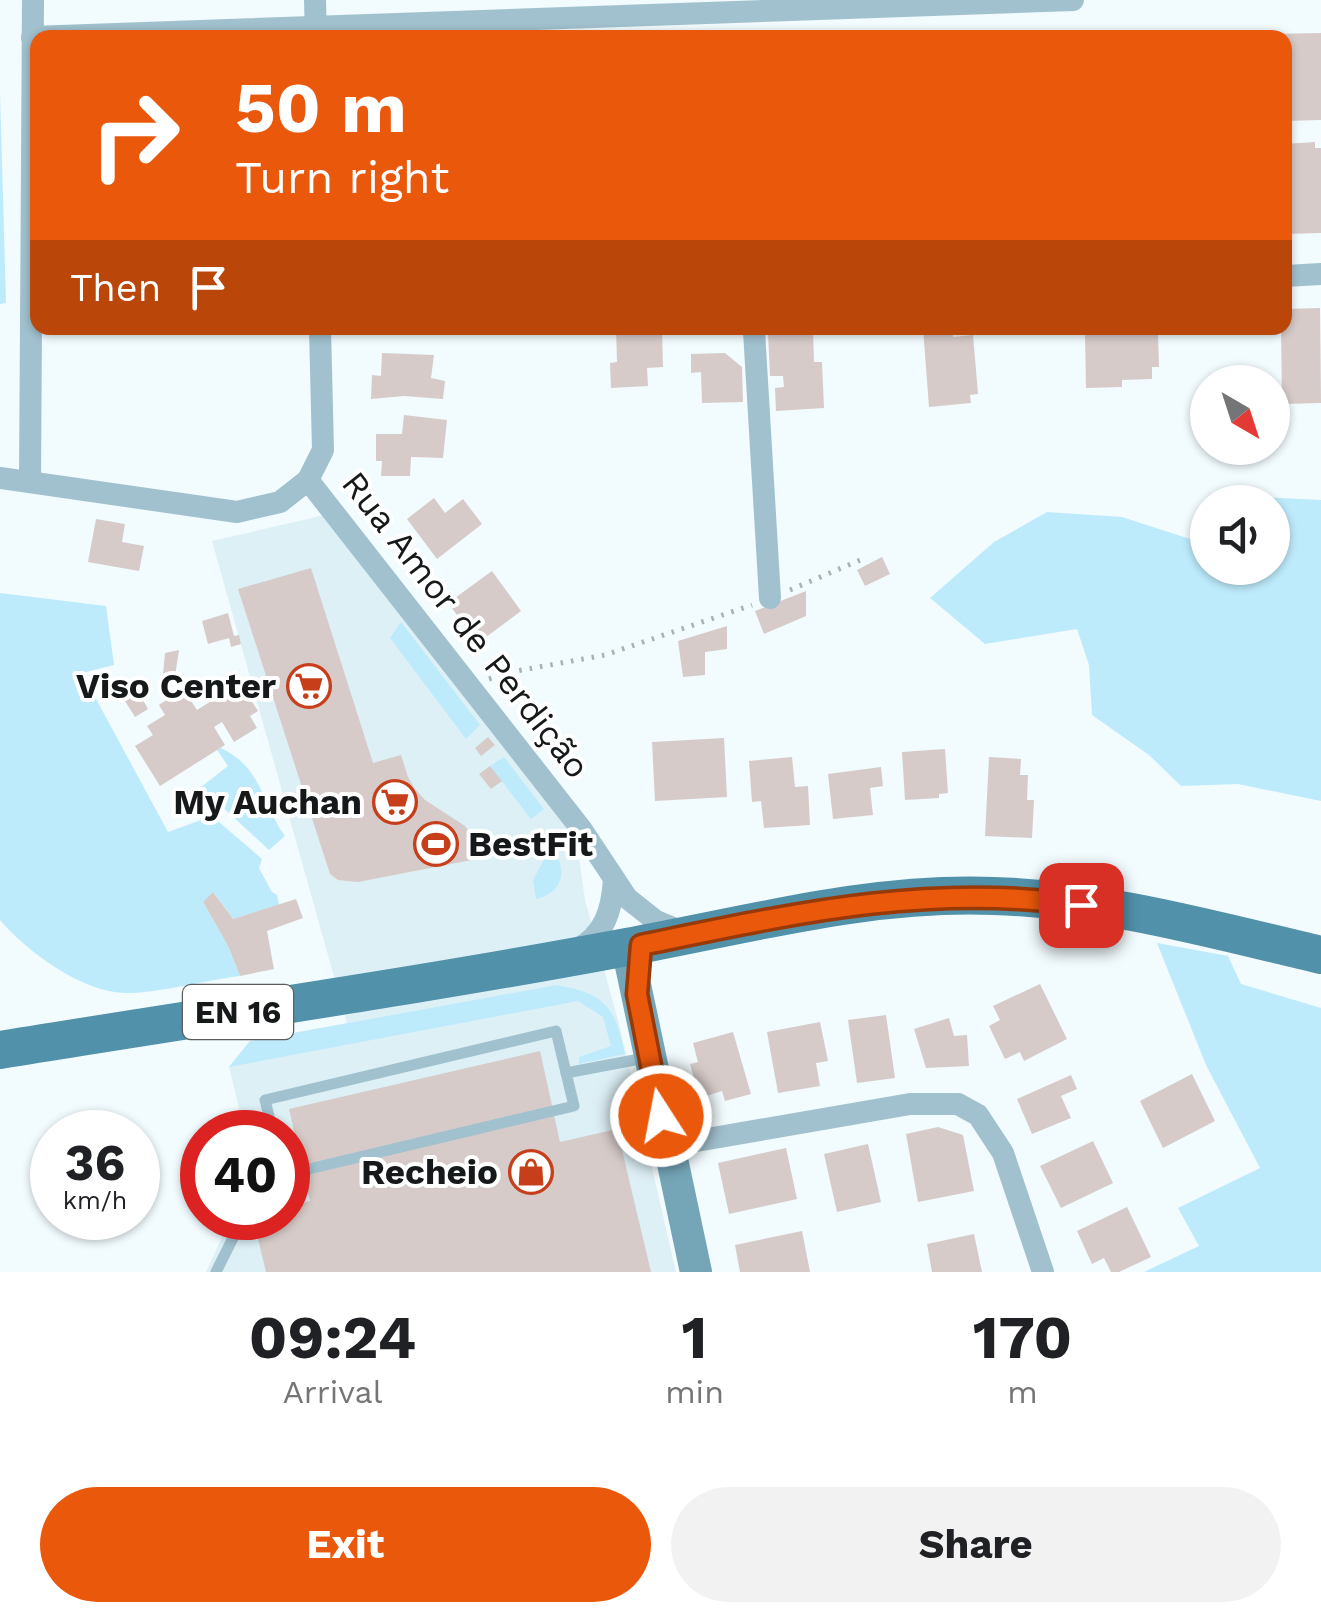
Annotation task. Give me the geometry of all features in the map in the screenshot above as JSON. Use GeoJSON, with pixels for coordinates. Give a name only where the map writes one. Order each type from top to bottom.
{"type":"FeatureCollection","features":[{"type":"Feature","properties":{"kind":"main road","name":"EN 16"},"geometry":{"type":"LineString","coordinates":[[0,1050],[560,959],[822,908],[922,898],[992,896],[1081,905],[1321,955]]}},
{"type":"Feature","properties":{"kind":"street"},"geometry":{"type":"LineString","coordinates":[[32,0],[32,30]]}},
{"type":"Feature","properties":{"kind":"street"},"geometry":{"type":"LineString","coordinates":[[314,0],[316,30]]}},
{"type":"Feature","properties":{"kind":"street"},"geometry":{"type":"LineString","coordinates":[[363,30],[1073,0]]}},
{"type":"Feature","properties":{"kind":"street"},"geometry":{"type":"LineString","coordinates":[[1292,276],[1321,274]]}},
{"type":"Feature","properties":{"kind":"street"},"geometry":{"type":"LineString","coordinates":[[30,482],[31,335]]}},
{"type":"Feature","properties":{"kind":"street"},"geometry":{"type":"LineString","coordinates":[[308,480],[323,450],[320,335]]}},
{"type":"Feature","properties":{"kind":"street"},"geometry":{"type":"LineString","coordinates":[[754,335],[770,598]]}},
{"type":"Feature","properties":{"kind":"street","name":"Rua Amor de Perdição"},"geometry":{"type":"LineString","coordinates":[[0,478],[238,512],[280,502],[308,480],[582,830],[620,888],[656,922],[690,935]]}},
{"type":"Feature","properties":{"kind":"street"},"geometry":{"type":"LineString","coordinates":[[560,959],[583,947],[602,927],[620,888]]}},
{"type":"Feature","properties":{"kind":"street","name":"Rua Amor de Perdição"},"geometry":{"type":"LineString","coordinates":[[620,888],[634,946]]}},
{"type":"Feature","properties":{"kind":"street"},"geometry":{"type":"LineString","coordinates":[[634,946],[637,994],[696,1272]]}},
{"type":"Feature","properties":{"kind":"street"},"geometry":{"type":"LineString","coordinates":[[668,1146],[910,1104],[958,1104],[978,1115],[1003,1154],[1043,1272]]}},
{"type":"Feature","properties":{"kind":"lane"},"geometry":{"type":"LineString","coordinates":[[268,1110],[265,1100],[556,1032],[574,1106],[310,1169]]}},
{"type":"Feature","properties":{"kind":"lane"},"geometry":{"type":"LineString","coordinates":[[566,1073],[649,1057]]}},
{"type":"Feature","properties":{"kind":"lane"},"geometry":{"type":"LineString","coordinates":[[216,1272],[232,1240]]}},
{"type":"Feature","properties":{"kind":"path"},"geometry":{"type":"LineString","coordinates":[[468,687],[511,672],[606,655],[770,598],[865,558]]}},
{"type":"Feature","properties":{"kind":"shaded area"},"geometry":{"type":"Polygon","coordinates":[[[0,93],[6,303],[0,304],[0,93]]]}},
{"type":"Feature","properties":{"kind":"shaded area"},"geometry":{"type":"Polygon","coordinates":[[[1290,498],[1321,500],[1321,801],[1238,784],[1181,786],[1149,755],[1092,715],[1089,665],[1077,629],[985,644],[930,598],[994,542],[1047,512],[1122,517],[1190,539],[1190,585],[1290,585],[1290,498]]]}},
{"type":"Feature","properties":{"kind":"shaded area"},"geometry":{"type":"Polygon","coordinates":[[[325,515],[576,837],[585,900],[619,1024],[676,1272],[206,1272],[221,1240],[310,1240],[310,1110],[240,1110],[229,1067],[250,1041],[347,1023],[212,541],[325,515]]]}},
{"type":"Feature","properties":{"kind":"shaded area"},"geometry":{"type":"Polygon","coordinates":[[[0,593],[106,606],[114,665],[82,673],[168,832],[212,816],[262,859],[259,868],[277,895],[279,905],[233,919],[214,893],[203,902],[240,976],[151,991],[108,991],[56,968],[0,920],[0,593]]]}},
{"type":"Feature","properties":{"kind":"shaded area"},"geometry":{"type":"Polygon","coordinates":[[[401,622],[480,725],[466,739],[390,638],[401,622]]]}},
{"type":"Feature","properties":{"kind":"shaded area"},"geometry":{"type":"Polygon","coordinates":[[[221,748],[254,776],[285,836],[269,850],[201,787],[228,766],[217,750],[221,748]]]}},
{"type":"Feature","properties":{"kind":"shaded area"},"geometry":{"type":"Polygon","coordinates":[[[504,757],[544,809],[531,819],[490,766],[504,757]]]}},
{"type":"Feature","properties":{"kind":"shaded area"},"geometry":{"type":"Polygon","coordinates":[[[551,846],[560,862],[561,878],[553,891],[536,899],[533,880],[551,846]]]}},
{"type":"Feature","properties":{"kind":"shaded area"},"geometry":{"type":"Polygon","coordinates":[[[1157,943],[1228,956],[1241,984],[1321,1008],[1321,1272],[1144,1272],[1199,1246],[1178,1208],[1260,1168],[1206,1065],[1157,943]]]}},
{"type":"Feature","properties":{"kind":"shaded area"},"geometry":{"type":"Polygon","coordinates":[[[557,985],[587,993],[606,1005],[617,1025],[625,1054],[579,1064],[579,1057],[611,1046],[603,1017],[578,1001],[229,1067],[250,1041],[557,985]]]}},
{"type":"Feature","properties":{"kind":"building"},"geometry":{"type":"Polygon","coordinates":[[[1321,33],[1321,120],[1292,121],[1292,34],[1321,33]]]}},
{"type":"Feature","properties":{"kind":"building"},"geometry":{"type":"Polygon","coordinates":[[[1315,142],[1315,148],[1321,148],[1321,233],[1292,234],[1292,144],[1315,142]]]}},
{"type":"Feature","properties":{"kind":"building"},"geometry":{"type":"Polygon","coordinates":[[[1320,308],[1321,403],[1290,404],[1290,365],[1281,365],[1281,335],[1292,335],[1292,309],[1320,308]]]}},
{"type":"Feature","properties":{"kind":"building"},"geometry":{"type":"Polygon","coordinates":[[[616,335],[662,335],[663,367],[647,368],[648,386],[611,388],[610,363],[617,362],[616,335]]]}},
{"type":"Feature","properties":{"kind":"building"},"geometry":{"type":"Polygon","coordinates":[[[768,335],[813,335],[814,362],[822,362],[824,408],[776,411],[775,388],[784,387],[783,376],[770,376],[768,335]]]}},
{"type":"Feature","properties":{"kind":"building"},"geometry":{"type":"Polygon","coordinates":[[[924,335],[973,335],[978,394],[970,395],[971,403],[929,407],[924,335]]]}},
{"type":"Feature","properties":{"kind":"building"},"geometry":{"type":"Polygon","coordinates":[[[1085,335],[1158,335],[1159,367],[1152,367],[1152,379],[1122,380],[1122,387],[1086,388],[1085,335]]]}},
{"type":"Feature","properties":{"kind":"building"},"geometry":{"type":"Polygon","coordinates":[[[382,353],[434,355],[431,378],[445,381],[443,399],[371,399],[372,375],[381,376],[382,353]]]}},
{"type":"Feature","properties":{"kind":"building"},"geometry":{"type":"Polygon","coordinates":[[[725,353],[742,367],[743,402],[702,403],[701,372],[691,373],[691,354],[725,353]]]}},
{"type":"Feature","properties":{"kind":"building"},"geometry":{"type":"Polygon","coordinates":[[[404,415],[447,420],[443,458],[411,457],[410,476],[381,476],[382,461],[376,461],[376,434],[402,434],[404,415]]]}},
{"type":"Feature","properties":{"kind":"building"},"geometry":{"type":"Polygon","coordinates":[[[434,498],[445,513],[463,499],[482,524],[437,559],[407,519],[434,498]]]}},
{"type":"Feature","properties":{"kind":"building"},"geometry":{"type":"Polygon","coordinates":[[[96,519],[125,524],[122,542],[144,546],[139,571],[88,562],[96,519]]]}},
{"type":"Feature","properties":{"kind":"building"},"geometry":{"type":"Polygon","coordinates":[[[882,557],[890,574],[865,586],[857,570],[882,557]]]}},
{"type":"Feature","properties":{"kind":"building","name":"Viso Center"},"geometry":{"type":"Polygon","coordinates":[[[311,568],[373,763],[401,755],[415,789],[465,826],[482,858],[358,882],[338,880],[330,874],[238,589],[311,568]]]}},
{"type":"Feature","properties":{"kind":"building"},"geometry":{"type":"Polygon","coordinates":[[[492,571],[521,611],[478,643],[448,603],[492,571]]]}},
{"type":"Feature","properties":{"kind":"building"},"geometry":{"type":"Polygon","coordinates":[[[806,591],[806,616],[764,634],[755,611],[806,591]]]}},
{"type":"Feature","properties":{"kind":"building"},"geometry":{"type":"Polygon","coordinates":[[[228,613],[234,636],[239,635],[241,644],[231,647],[229,638],[208,644],[202,621],[228,613]]]}},
{"type":"Feature","properties":{"kind":"building"},"geometry":{"type":"Polygon","coordinates":[[[727,626],[727,649],[705,652],[705,675],[683,677],[678,641],[727,626]]]}},
{"type":"Feature","properties":{"kind":"building"},"geometry":{"type":"Polygon","coordinates":[[[179,650],[175,676],[163,675],[165,653],[179,650]]]}},
{"type":"Feature","properties":{"kind":"building"},"geometry":{"type":"Polygon","coordinates":[[[240,683],[258,711],[250,716],[257,728],[234,742],[222,722],[214,727],[225,745],[160,786],[135,746],[153,735],[147,726],[165,715],[159,705],[183,689],[197,710],[240,683]]]}},
{"type":"Feature","properties":{"kind":"building"},"geometry":{"type":"Polygon","coordinates":[[[139,693],[148,709],[135,717],[125,701],[139,693]]]}},
{"type":"Feature","properties":{"kind":"building"},"geometry":{"type":"Polygon","coordinates":[[[488,737],[495,745],[481,756],[475,748],[488,737]]]}},
{"type":"Feature","properties":{"kind":"building"},"geometry":{"type":"Polygon","coordinates":[[[724,738],[727,797],[655,801],[652,742],[724,738]]]}},
{"type":"Feature","properties":{"kind":"building"},"geometry":{"type":"Polygon","coordinates":[[[945,749],[948,793],[939,794],[939,798],[905,800],[902,752],[945,749]]]}},
{"type":"Feature","properties":{"kind":"building"},"geometry":{"type":"Polygon","coordinates":[[[792,757],[795,787],[808,786],[810,825],[764,828],[761,801],[752,802],[749,761],[792,757]]]}},
{"type":"Feature","properties":{"kind":"building"},"geometry":{"type":"Polygon","coordinates":[[[989,757],[1021,759],[1020,775],[1028,775],[1027,800],[1034,800],[1032,838],[985,836],[989,757]]]}},
{"type":"Feature","properties":{"kind":"building"},"geometry":{"type":"Polygon","coordinates":[[[490,766],[502,781],[491,789],[479,774],[490,766]]]}},
{"type":"Feature","properties":{"kind":"building"},"geometry":{"type":"Polygon","coordinates":[[[881,767],[883,786],[870,788],[873,815],[833,819],[828,774],[881,767]]]}},
{"type":"Feature","properties":{"kind":"building"},"geometry":{"type":"Polygon","coordinates":[[[213,892],[233,919],[296,899],[303,918],[267,931],[274,969],[240,976],[203,902],[213,892]]]}},
{"type":"Feature","properties":{"kind":"building"},"geometry":{"type":"Polygon","coordinates":[[[1040,984],[1067,1039],[1024,1061],[1020,1052],[1005,1059],[989,1026],[1000,1020],[993,1006],[1040,984]]]}},
{"type":"Feature","properties":{"kind":"building"},"geometry":{"type":"Polygon","coordinates":[[[886,1015],[895,1078],[857,1083],[848,1020],[886,1015]]]}},
{"type":"Feature","properties":{"kind":"building"},"geometry":{"type":"Polygon","coordinates":[[[949,1018],[954,1036],[967,1035],[969,1066],[926,1068],[914,1029],[949,1018]]]}},
{"type":"Feature","properties":{"kind":"building"},"geometry":{"type":"Polygon","coordinates":[[[820,1022],[828,1061],[816,1063],[820,1086],[778,1093],[767,1032],[820,1022]]]}},
{"type":"Feature","properties":{"kind":"building"},"geometry":{"type":"Polygon","coordinates":[[[733,1032],[751,1094],[725,1101],[722,1091],[700,1098],[690,1064],[698,1062],[693,1043],[733,1032]]]}},
{"type":"Feature","properties":{"kind":"building","name":"Recheio"},"geometry":{"type":"Polygon","coordinates":[[[540,1051],[560,1142],[617,1129],[651,1272],[266,1272],[258,1240],[310,1240],[310,1110],[289,1109],[540,1051]]]}},
{"type":"Feature","properties":{"kind":"building"},"geometry":{"type":"Polygon","coordinates":[[[1192,1074],[1215,1121],[1163,1148],[1140,1101],[1192,1074]]]}},
{"type":"Feature","properties":{"kind":"building"},"geometry":{"type":"Polygon","coordinates":[[[1071,1075],[1077,1089],[1061,1096],[1071,1118],[1032,1134],[1017,1099],[1071,1075]]]}},
{"type":"Feature","properties":{"kind":"building"},"geometry":{"type":"Polygon","coordinates":[[[938,1127],[963,1135],[974,1191],[918,1202],[906,1134],[938,1127]]]}},
{"type":"Feature","properties":{"kind":"building"},"geometry":{"type":"Polygon","coordinates":[[[1093,1141],[1113,1183],[1061,1208],[1040,1166],[1093,1141]]]}},
{"type":"Feature","properties":{"kind":"building"},"geometry":{"type":"Polygon","coordinates":[[[868,1144],[881,1202],[837,1212],[824,1154],[868,1144]]]}},
{"type":"Feature","properties":{"kind":"building"},"geometry":{"type":"Polygon","coordinates":[[[786,1148],[797,1199],[729,1214],[718,1163],[786,1148]]]}},
{"type":"Feature","properties":{"kind":"building"},"geometry":{"type":"Polygon","coordinates":[[[1127,1207],[1151,1257],[1111,1272],[1104,1258],[1092,1264],[1077,1231],[1127,1207]]]}},
{"type":"Feature","properties":{"kind":"building"},"geometry":{"type":"Polygon","coordinates":[[[802,1231],[810,1272],[740,1272],[735,1245],[802,1231]]]}},
{"type":"Feature","properties":{"kind":"building"},"geometry":{"type":"Polygon","coordinates":[[[974,1234],[982,1272],[932,1272],[927,1244],[974,1234]]]}},
{"type":"Feature","properties":{"kind":"place","name":"Viso Center"},"geometry":{"type":"Point","coordinates":[309,686]}},
{"type":"Feature","properties":{"kind":"place","name":"My Auchan"},"geometry":{"type":"Point","coordinates":[395,802]}},
{"type":"Feature","properties":{"kind":"place","name":"BestFit"},"geometry":{"type":"Point","coordinates":[436,844]}},
{"type":"Feature","properties":{"kind":"place","name":"Recheio"},"geometry":{"type":"Point","coordinates":[531,1172]}},
{"type":"Feature","properties":{"kind":"route"},"geometry":{"type":"LineString","coordinates":[[661,1116],[637,994],[641,945],[822,908],[922,898],[992,896],[1081,905]]}}]}
